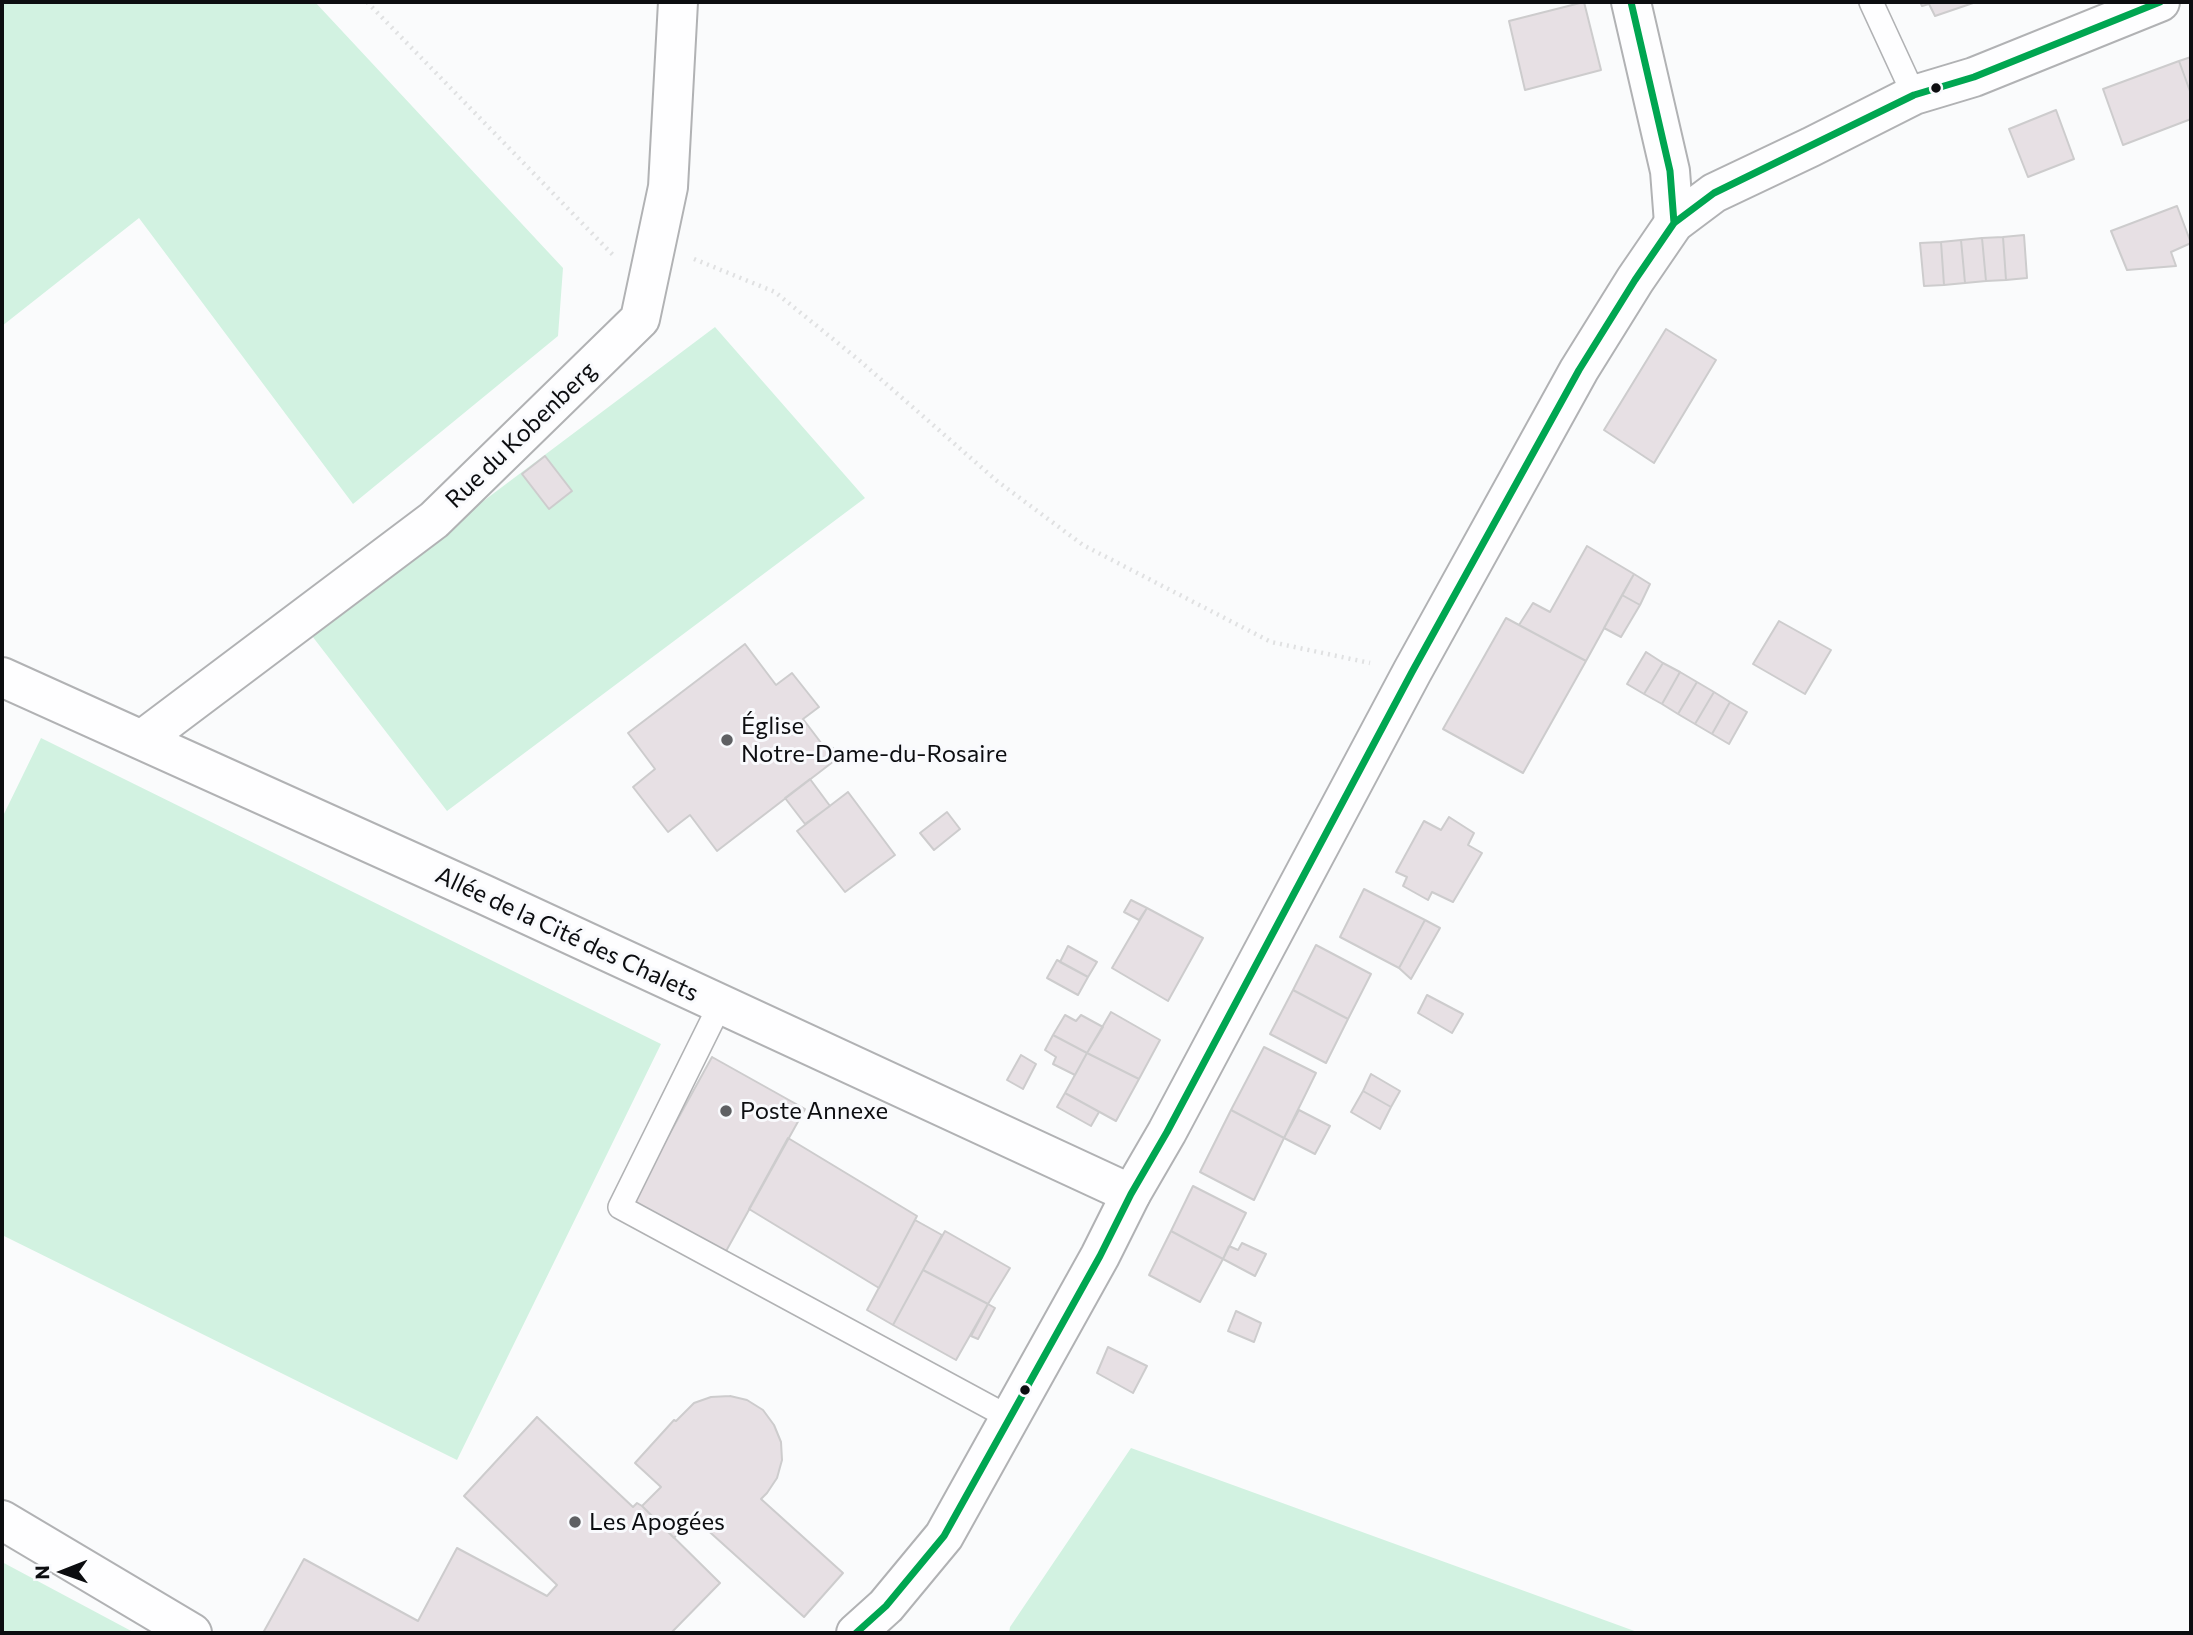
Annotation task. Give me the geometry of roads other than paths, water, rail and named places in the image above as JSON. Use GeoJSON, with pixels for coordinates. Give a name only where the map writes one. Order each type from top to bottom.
{"type":"FeatureCollection","features":[{"type":"Feature","properties":{"kind":"street","name":"Rue du Kobenberg"},"geometry":{"type":"LineString","coordinates":[[143,739],[434,520],[640,319],[637,279],[656,243],[668,187],[678,2]]}},
{"type":"Feature","properties":{"kind":"street"},"geometry":{"type":"LineString","coordinates":[[1631,2],[1670,171],[1674,223]]}},
{"type":"Feature","properties":{"kind":"street"},"geometry":{"type":"LineString","coordinates":[[856,1633],[886,1606],[944,1536],[1100,1256],[1412,672],[1578,370],[1674,223],[1714,193],[1914,95],[1974,78],[2160,2]]}},
{"type":"Feature","properties":{"kind":"street","name":"Allée de la Cité des Chalets"},"geometry":{"type":"LineString","coordinates":[[2,677],[143,739],[1131,1194]]}},
{"type":"Feature","properties":{"kind":"street"},"geometry":{"type":"LineString","coordinates":[[2,1520],[192,1633]]}},
{"type":"Feature","properties":{"kind":"lane"},"geometry":{"type":"LineString","coordinates":[[1871,2],[1914,95]]}},
{"type":"Feature","properties":{"kind":"lane"},"geometry":{"type":"LineString","coordinates":[[720,1005],[620,1207],[1010,1418]]}},
{"type":"Feature","properties":{"kind":"place","name":"Église Notre-Dame-du-Rosaire"},"geometry":{"type":"Point","coordinates":[727,740]}},
{"type":"Feature","properties":{"kind":"place","name":"Poste Annexe"},"geometry":{"type":"Point","coordinates":[726,1111]}},
{"type":"Feature","properties":{"kind":"place","name":"Les Apogées"},"geometry":{"type":"Point","coordinates":[575,1522]}}]}
